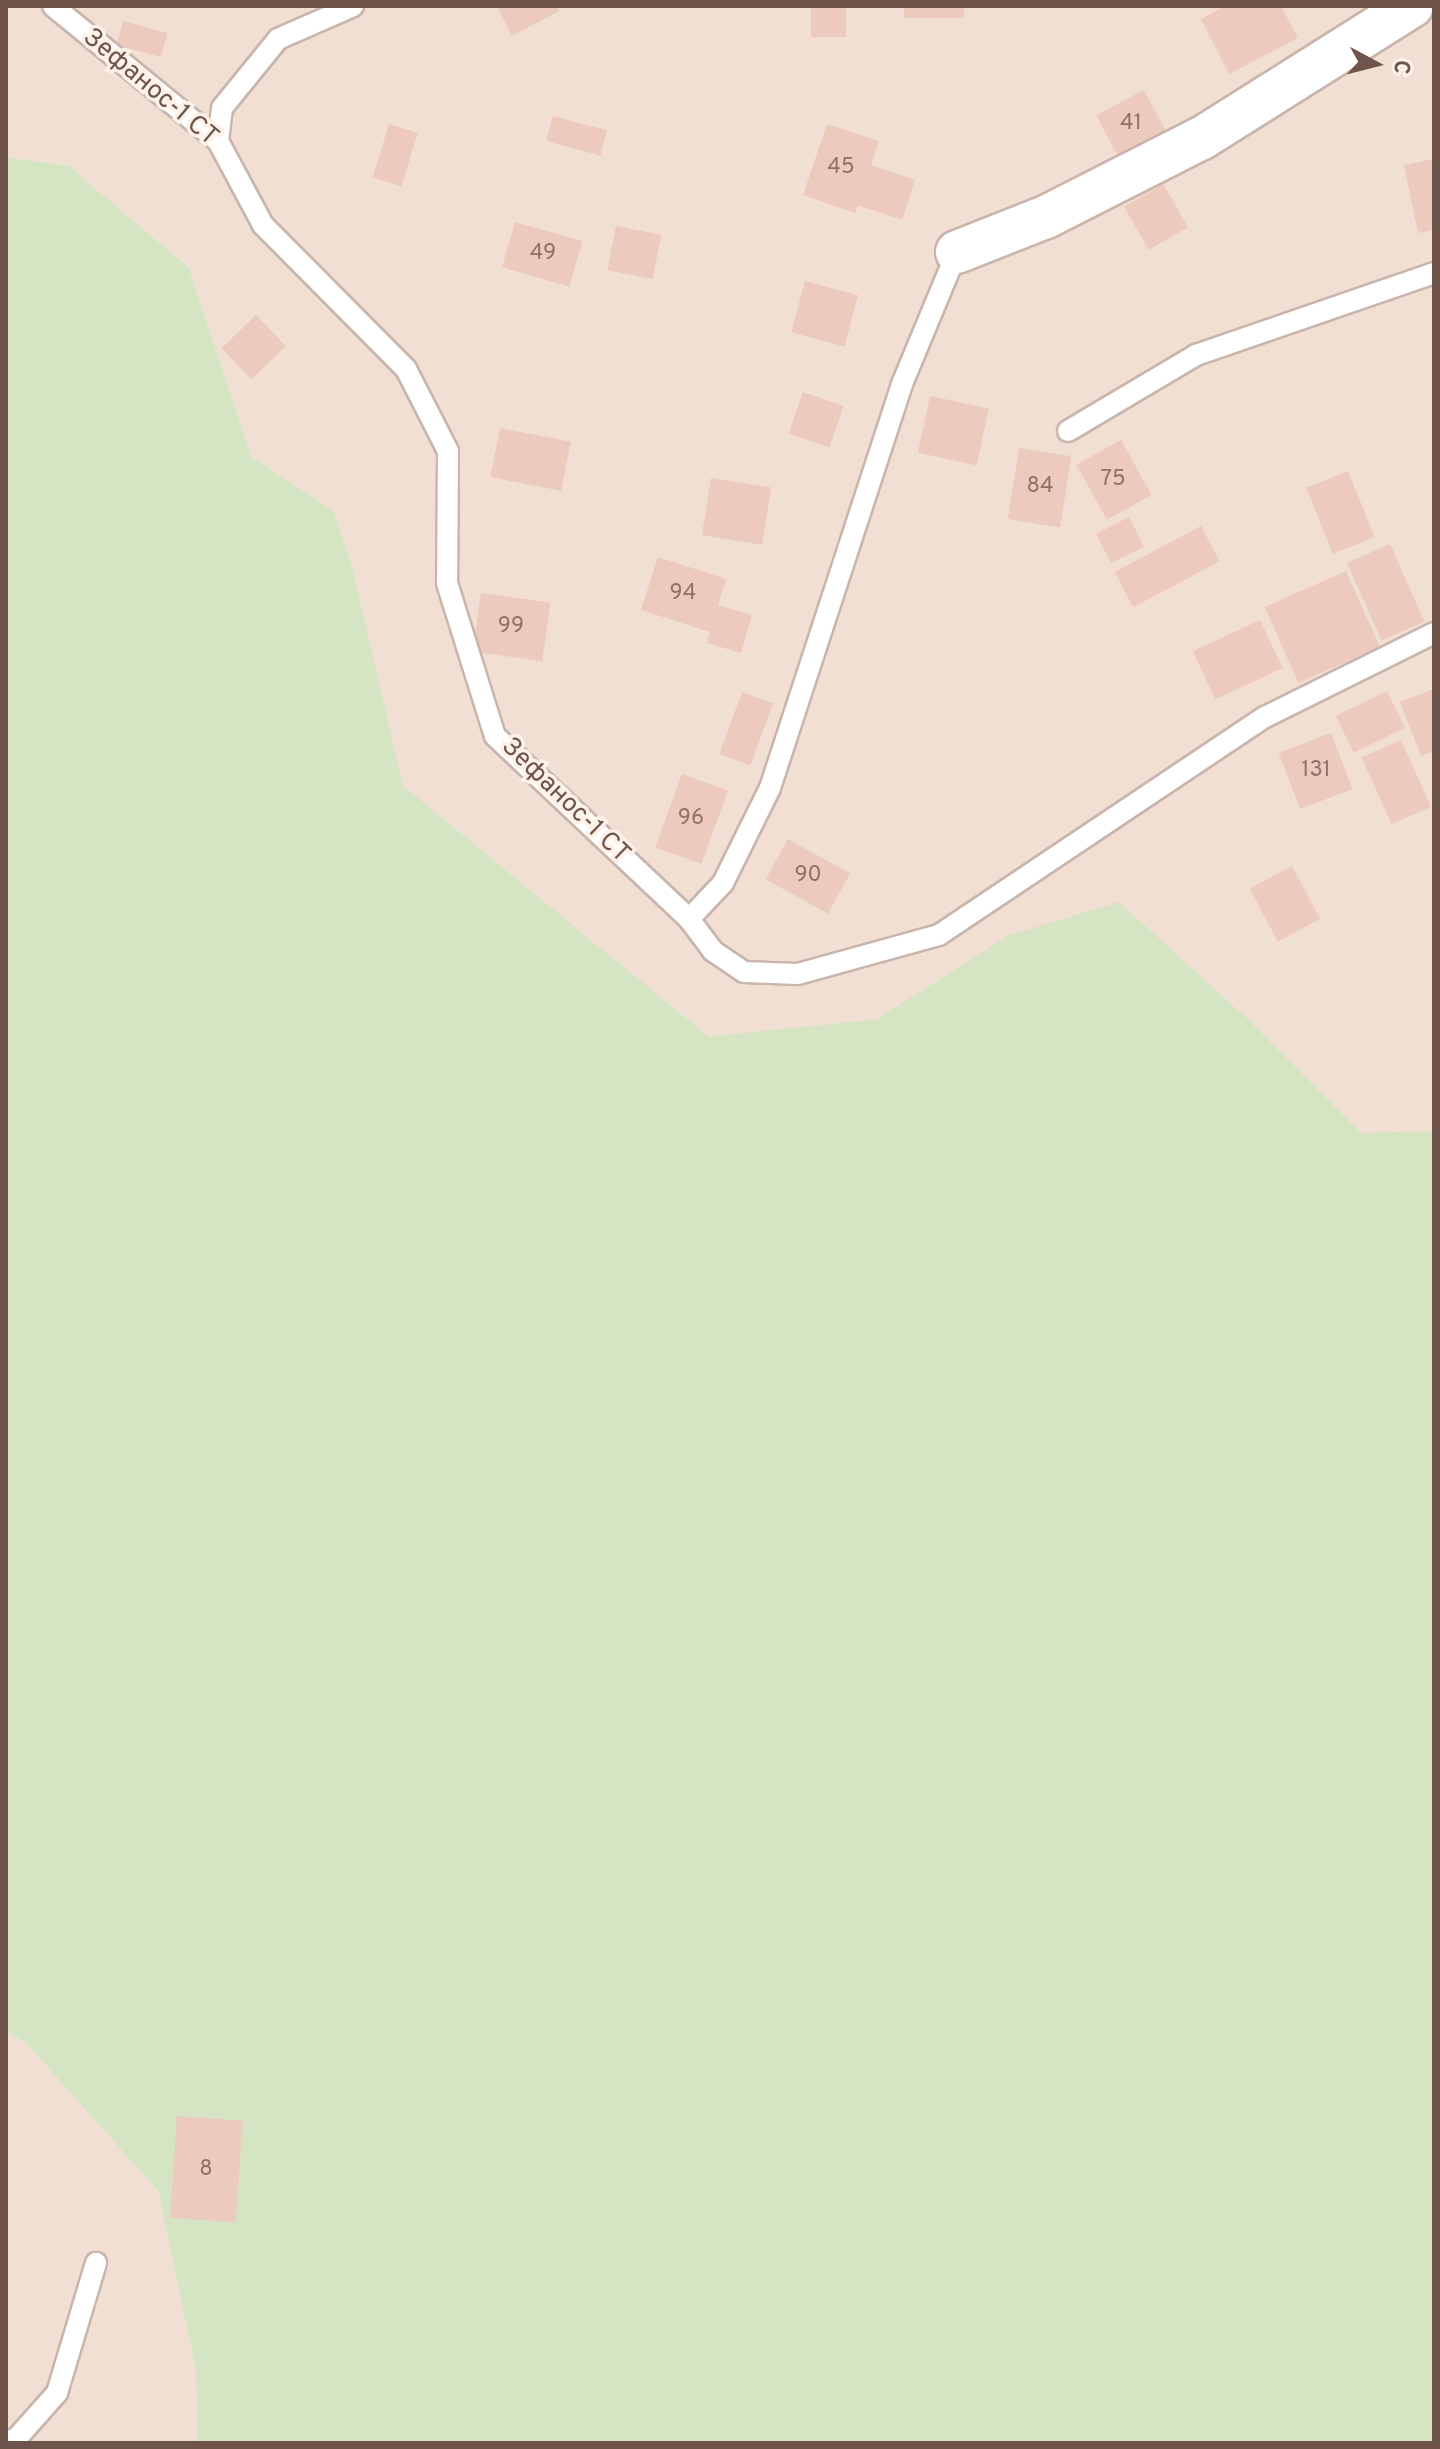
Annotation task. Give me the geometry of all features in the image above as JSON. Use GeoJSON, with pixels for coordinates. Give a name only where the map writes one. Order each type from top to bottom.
{"type":"FeatureCollection","features":[{"type":"Feature","properties":{"kind":"street"},"geometry":{"type":"LineString","coordinates":[[957,252],[1046,217],[1202,138],[1412,6]]}},
{"type":"Feature","properties":{"kind":"lane","name":"Зефанос-1 СТ"},"geometry":{"type":"LineString","coordinates":[[53,6],[218,141],[263,225],[406,369],[448,451],[447,583],[495,736],[689,919],[713,951],[744,972],[798,974],[939,935],[1265,717],[1434,633]]}},
{"type":"Feature","properties":{"kind":"lane"},"geometry":{"type":"LineString","coordinates":[[218,141],[222,108],[278,39],[353,6]]}},
{"type":"Feature","properties":{"kind":"lane"},"geometry":{"type":"LineString","coordinates":[[689,919],[723,883],[770,788],[902,384],[957,252]]}},
{"type":"Feature","properties":{"kind":"lane"},"geometry":{"type":"LineString","coordinates":[[1068,431],[1196,355],[1434,273]]}},
{"type":"Feature","properties":{"kind":"lane"},"geometry":{"type":"LineString","coordinates":[[6,2441],[16,2439],[57,2393],[96,2263]]}},
{"type":"Feature","properties":{"kind":"shaded area"},"geometry":{"type":"Polygon","coordinates":[[[6,6],[1434,6],[1434,1131],[1361,1134],[1253,1024],[1009,935],[877,1019],[709,1038],[402,786],[352,566],[333,511],[251,457],[189,268],[69,166],[6,157],[6,6]]]}},
{"type":"Feature","properties":{"kind":"shaded area"},"geometry":{"type":"Polygon","coordinates":[[[6,2032],[25,2042],[158,2191],[196,2371],[197,2443],[6,2443],[6,2032]]]}},
{"type":"Feature","properties":{"kind":"green space"},"geometry":{"type":"Polygon","coordinates":[[[6,157],[69,166],[189,268],[251,457],[333,511],[352,566],[403,786],[709,1037],[877,1019],[1009,935],[1119,902],[1253,1024],[1361,1133],[1434,1131],[1434,2443],[197,2443],[196,2371],[158,2191],[25,2042],[6,2032],[6,157]]]}},
{"type":"Feature","properties":{"kind":"building"},"geometry":{"type":"Polygon","coordinates":[[[497,6],[557,6],[559,11],[512,36],[497,6]]]}},
{"type":"Feature","properties":{"kind":"building"},"geometry":{"type":"Polygon","coordinates":[[[811,6],[846,6],[846,37],[811,37],[811,6]]]}},
{"type":"Feature","properties":{"kind":"building"},"geometry":{"type":"Polygon","coordinates":[[[904,6],[964,6],[964,18],[904,18],[904,6]]]}},
{"type":"Feature","properties":{"kind":"building"},"geometry":{"type":"Polygon","coordinates":[[[1225,6],[1281,6],[1298,38],[1229,74],[1201,19],[1225,6]]]}},
{"type":"Feature","properties":{"kind":"building"},"geometry":{"type":"Polygon","coordinates":[[[123,21],[167,33],[161,57],[117,45],[123,21]]]}},
{"type":"Feature","properties":{"kind":"building"},"geometry":{"type":"Polygon","coordinates":[[[1144,90],[1166,131],[1118,157],[1096,115],[1144,90]]]}},
{"type":"Feature","properties":{"kind":"building"},"geometry":{"type":"Polygon","coordinates":[[[553,116],[607,130],[600,156],[546,141],[553,116]]]}},
{"type":"Feature","properties":{"kind":"building"},"geometry":{"type":"Polygon","coordinates":[[[389,124],[418,133],[401,186],[373,178],[389,124]]]}},
{"type":"Feature","properties":{"kind":"building"},"geometry":{"type":"Polygon","coordinates":[[[827,124],[879,141],[871,165],[915,180],[902,220],[858,205],[855,213],[803,195],[827,124]]]}},
{"type":"Feature","properties":{"kind":"building"},"geometry":{"type":"Polygon","coordinates":[[[1434,159],[1434,230],[1418,233],[1404,165],[1434,159]]]}},
{"type":"Feature","properties":{"kind":"building"},"geometry":{"type":"Polygon","coordinates":[[[1163,184],[1188,227],[1149,250],[1124,206],[1163,184]]]}},
{"type":"Feature","properties":{"kind":"building"},"geometry":{"type":"Polygon","coordinates":[[[515,222],[582,241],[569,286],[502,267],[515,222]]]}},
{"type":"Feature","properties":{"kind":"building"},"geometry":{"type":"Polygon","coordinates":[[[616,226],[661,235],[653,279],[607,270],[616,226]]]}},
{"type":"Feature","properties":{"kind":"building"},"geometry":{"type":"Polygon","coordinates":[[[805,281],[858,295],[844,346],[791,332],[805,281]]]}},
{"type":"Feature","properties":{"kind":"building"},"geometry":{"type":"Polygon","coordinates":[[[256,315],[286,346],[251,379],[221,348],[256,315]]]}},
{"type":"Feature","properties":{"kind":"building"},"geometry":{"type":"Polygon","coordinates":[[[803,392],[844,406],[829,448],[789,434],[803,392]]]}},
{"type":"Feature","properties":{"kind":"building"},"geometry":{"type":"Polygon","coordinates":[[[930,396],[989,408],[977,465],[918,453],[930,396]]]}},
{"type":"Feature","properties":{"kind":"building"},"geometry":{"type":"Polygon","coordinates":[[[500,428],[571,442],[561,491],[490,477],[500,428]]]}},
{"type":"Feature","properties":{"kind":"building"},"geometry":{"type":"Polygon","coordinates":[[[1121,440],[1152,495],[1107,520],[1076,465],[1121,440]]]}},
{"type":"Feature","properties":{"kind":"building"},"geometry":{"type":"Polygon","coordinates":[[[1019,448],[1071,456],[1060,527],[1008,519],[1019,448]]]}},
{"type":"Feature","properties":{"kind":"building"},"geometry":{"type":"Polygon","coordinates":[[[1348,471],[1375,537],[1333,554],[1306,488],[1348,471]]]}},
{"type":"Feature","properties":{"kind":"building"},"geometry":{"type":"Polygon","coordinates":[[[711,478],[771,488],[762,545],[702,535],[711,478]]]}},
{"type":"Feature","properties":{"kind":"building"},"geometry":{"type":"Polygon","coordinates":[[[1129,517],[1144,546],[1111,563],[1096,534],[1129,517]]]}},
{"type":"Feature","properties":{"kind":"building"},"geometry":{"type":"Polygon","coordinates":[[[1201,526],[1220,561],[1133,607],[1114,572],[1201,526]]]}},
{"type":"Feature","properties":{"kind":"building"},"geometry":{"type":"Polygon","coordinates":[[[1390,544],[1425,622],[1382,641],[1347,563],[1390,544]]]}},
{"type":"Feature","properties":{"kind":"building"},"geometry":{"type":"Polygon","coordinates":[[[658,557],[726,579],[718,605],[752,615],[741,653],[707,643],[710,632],[641,610],[658,557]]]}},
{"type":"Feature","properties":{"kind":"building"},"geometry":{"type":"Polygon","coordinates":[[[1346,571],[1380,647],[1298,683],[1265,607],[1346,571]]]}},
{"type":"Feature","properties":{"kind":"building"},"geometry":{"type":"Polygon","coordinates":[[[481,593],[550,603],[542,661],[473,651],[481,593]]]}},
{"type":"Feature","properties":{"kind":"building"},"geometry":{"type":"Polygon","coordinates":[[[1260,620],[1282,668],[1215,699],[1193,651],[1260,620]]]}},
{"type":"Feature","properties":{"kind":"building"},"geometry":{"type":"Polygon","coordinates":[[[1434,689],[1434,751],[1421,756],[1400,702],[1434,689]]]}},
{"type":"Feature","properties":{"kind":"building"},"geometry":{"type":"Polygon","coordinates":[[[1387,691],[1405,728],[1354,753],[1336,716],[1387,691]]]}},
{"type":"Feature","properties":{"kind":"building"},"geometry":{"type":"Polygon","coordinates":[[[742,692],[773,703],[750,765],[719,754],[742,692]]]}},
{"type":"Feature","properties":{"kind":"building"},"geometry":{"type":"Polygon","coordinates":[[[1331,733],[1353,789],[1300,809],[1279,753],[1331,733]]]}},
{"type":"Feature","properties":{"kind":"building"},"geometry":{"type":"Polygon","coordinates":[[[1401,740],[1431,807],[1391,824],[1362,757],[1401,740]]]}},
{"type":"Feature","properties":{"kind":"building"},"geometry":{"type":"Polygon","coordinates":[[[682,774],[728,791],[701,864],[655,847],[682,774]]]}},
{"type":"Feature","properties":{"kind":"building"},"geometry":{"type":"Polygon","coordinates":[[[788,839],[850,873],[828,914],[766,879],[788,839]]]}},
{"type":"Feature","properties":{"kind":"building"},"geometry":{"type":"Polygon","coordinates":[[[1292,866],[1320,919],[1278,942],[1250,889],[1292,866]]]}},
{"type":"Feature","properties":{"kind":"building"},"geometry":{"type":"Polygon","coordinates":[[[177,2116],[243,2121],[236,2222],[170,2218],[177,2116]]]}}]}
